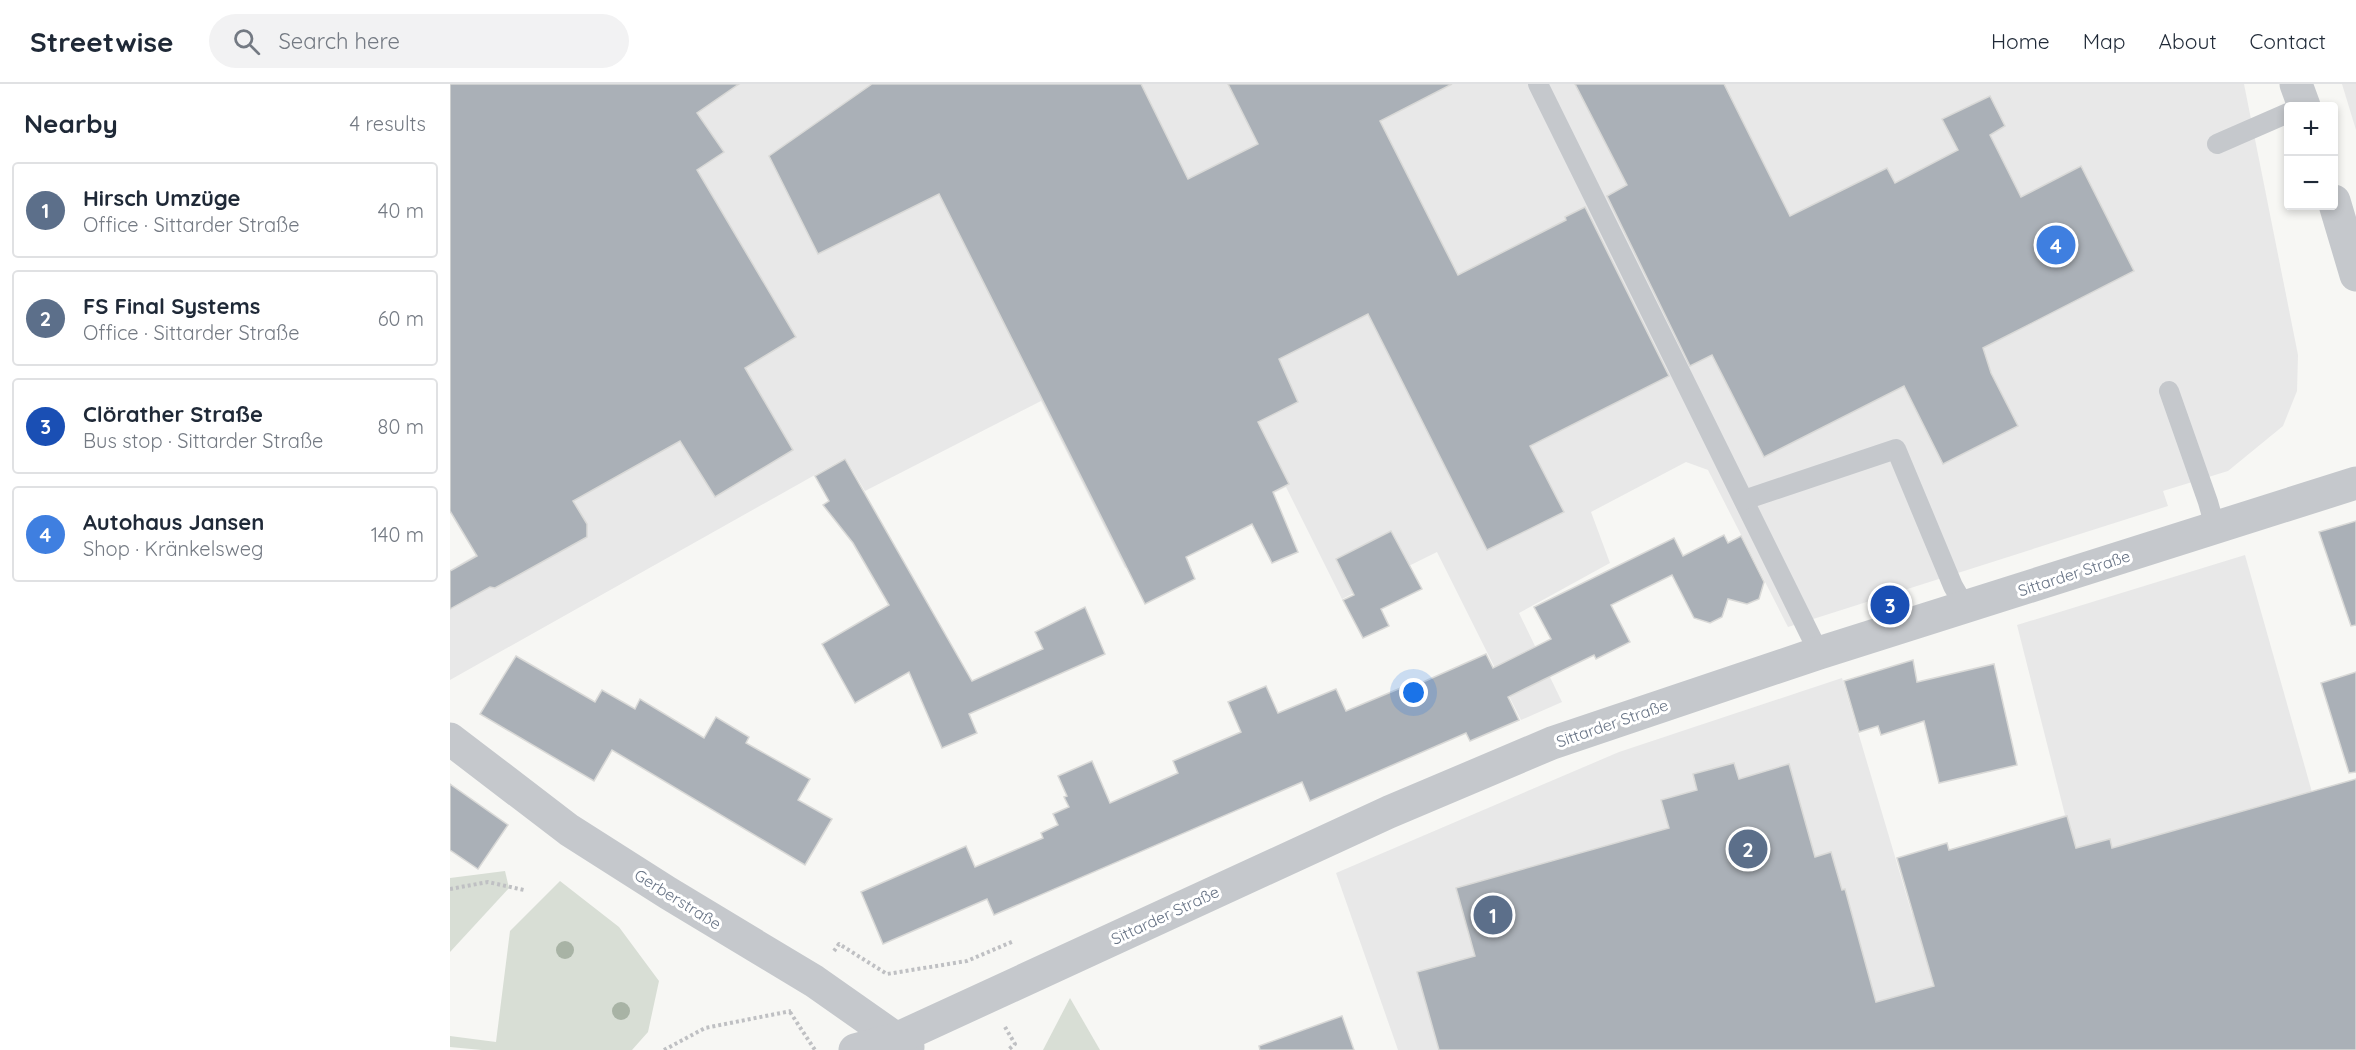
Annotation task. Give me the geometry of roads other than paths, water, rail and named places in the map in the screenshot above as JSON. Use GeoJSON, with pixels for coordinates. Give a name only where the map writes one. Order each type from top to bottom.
{"type":"FeatureCollection","features":[{"type":"Feature","properties":{"kind":"street"},"geometry":{"type":"LineString","coordinates":[[2296,84],[2302,102]]}},
{"type":"Feature","properties":{"kind":"street"},"geometry":{"type":"LineString","coordinates":[[2337,210],[2356,275]]}},
{"type":"Feature","properties":{"kind":"street","name":"Sittarder Straße"},"geometry":{"type":"LineString","coordinates":[[855,1050],[904,1044],[1389,812],[1541,747],[1820,653],[2356,483]]}},
{"type":"Feature","properties":{"kind":"street","name":"Gerberstraße"},"geometry":{"type":"LineString","coordinates":[[450,739],[569,830],[814,981],[904,1044]]}},
{"type":"Feature","properties":{"kind":"lane"},"geometry":{"type":"LineString","coordinates":[[1538,84],[1820,653]]}},
{"type":"Feature","properties":{"kind":"lane"},"geometry":{"type":"LineString","coordinates":[[2217,144],[2284,115]]}},
{"type":"Feature","properties":{"kind":"lane"},"geometry":{"type":"LineString","coordinates":[[2169,391],[2215,527]]}},
{"type":"Feature","properties":{"kind":"lane"},"geometry":{"type":"LineString","coordinates":[[1744,500],[1896,449],[1953,586],[1965,607]]}},
{"type":"Feature","properties":{"kind":"place","name":"Autohaus Jansen"},"geometry":{"type":"Point","coordinates":[2056,245]}},
{"type":"Feature","properties":{"kind":"place","name":"Clörather Straße"},"geometry":{"type":"Point","coordinates":[1890,605]}},
{"type":"Feature","properties":{"kind":"place","name":"FS Final Systems"},"geometry":{"type":"Point","coordinates":[1748,849]}},
{"type":"Feature","properties":{"kind":"place","name":"Hirsch Umzüge"},"geometry":{"type":"Point","coordinates":[1493,915]}}]}
